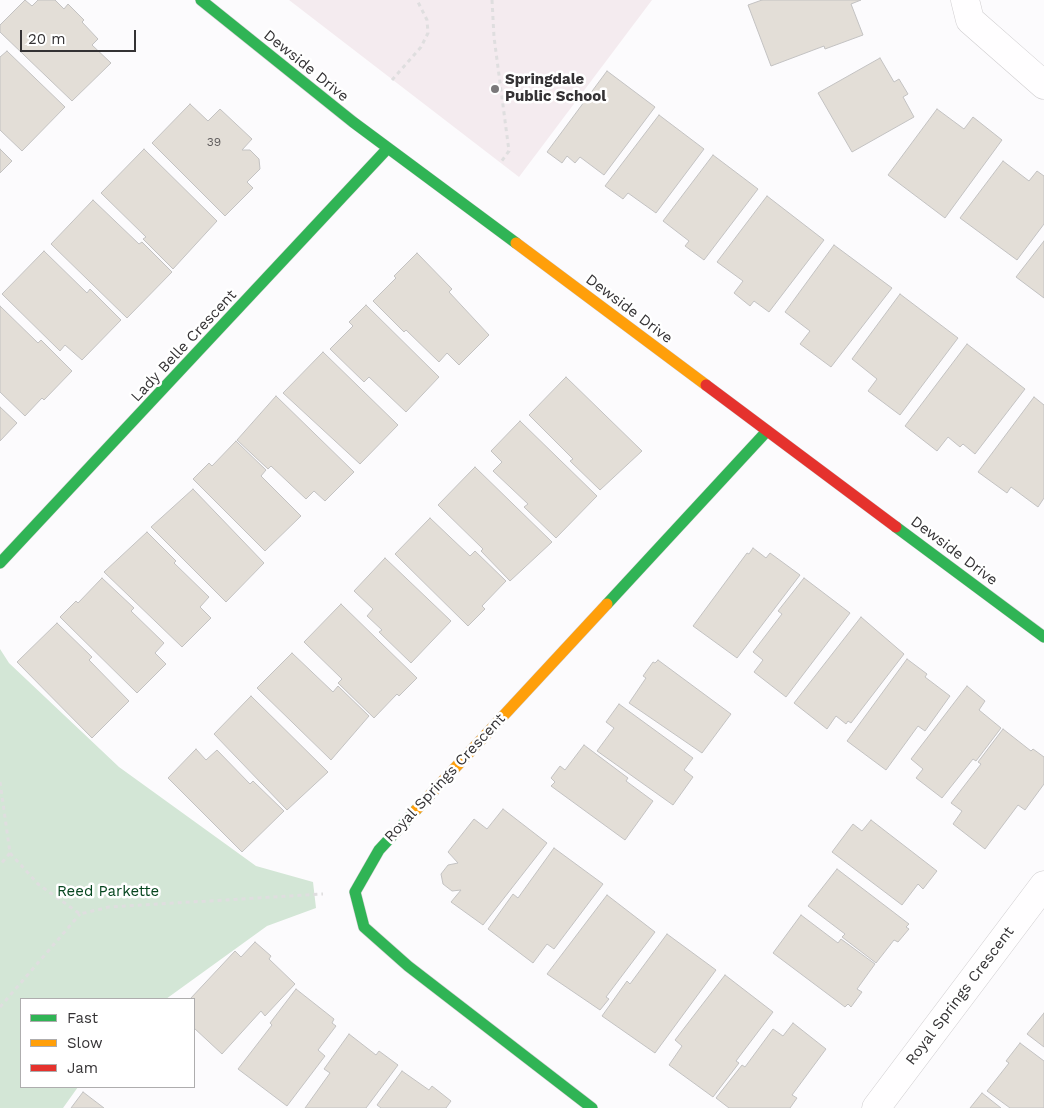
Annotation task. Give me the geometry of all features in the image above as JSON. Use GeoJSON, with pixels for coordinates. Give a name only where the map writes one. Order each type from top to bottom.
{"type":"FeatureCollection","features":[{"type":"Feature","properties":{"kind":"street","name":"Dewside Drive"},"geometry":{"type":"LineString","coordinates":[[201,0],[388,148],[1044,637]]}},
{"type":"Feature","properties":{"kind":"street"},"geometry":{"type":"LineString","coordinates":[[965,0],[970,20],[1044,85]]}},
{"type":"Feature","properties":{"kind":"street","name":"Lady Belle Crescent"},"geometry":{"type":"LineString","coordinates":[[0,563],[388,148]]}},
{"type":"Feature","properties":{"kind":"street","name":"Royal Springs Crescent"},"geometry":{"type":"LineString","coordinates":[[355,892],[379,850],[768,431]]}},
{"type":"Feature","properties":{"kind":"street","name":"Royal Springs Crescent"},"geometry":{"type":"LineString","coordinates":[[876,1108],[1044,885]]}},
{"type":"Feature","properties":{"kind":"street"},"geometry":{"type":"LineString","coordinates":[[355,892],[364,927],[408,966],[592,1108]]}},
{"type":"Feature","properties":{"kind":"path"},"geometry":{"type":"LineString","coordinates":[[392,80],[422,48],[428,33],[427,20],[417,0]]}},
{"type":"Feature","properties":{"kind":"path"},"geometry":{"type":"LineString","coordinates":[[492,0],[494,37],[509,151],[501,162]]}},
{"type":"Feature","properties":{"kind":"path"},"geometry":{"type":"LineString","coordinates":[[0,782],[10,854],[38,884],[80,914]]}},
{"type":"Feature","properties":{"kind":"path"},"geometry":{"type":"LineString","coordinates":[[0,865],[10,854]]}},
{"type":"Feature","properties":{"kind":"path"},"geometry":{"type":"LineString","coordinates":[[0,1007],[80,914],[109,906],[355,892]]}},
{"type":"Feature","properties":{"kind":"shaded area","name":"Springdale Public School"},"geometry":{"type":"Polygon","coordinates":[[[289,0],[652,0],[519,177],[289,0]]]}},
{"type":"Feature","properties":{"kind":"green space","name":"Reed Parkette"},"geometry":{"type":"Polygon","coordinates":[[[0,649],[9,663],[119,767],[256,866],[313,882],[316,908],[267,926],[167,998],[20,998],[20,1088],[77,1088],[63,1108],[0,1108],[0,649]]]}},
{"type":"Feature","properties":{"kind":"building"},"geometry":{"type":"Polygon","coordinates":[[[25,0],[32,6],[38,0],[55,0],[64,9],[68,4],[84,20],[82,22],[98,39],[92,45],[111,63],[72,101],[0,32],[0,25],[25,0]]]}},
{"type":"Feature","properties":{"kind":"building"},"geometry":{"type":"Polygon","coordinates":[[[762,0],[861,0],[851,4],[863,35],[825,49],[824,46],[771,66],[748,5],[762,0]]]}},
{"type":"Feature","properties":{"kind":"building"},"geometry":{"type":"Polygon","coordinates":[[[7,51],[65,107],[22,151],[0,130],[0,57],[7,51]]]}},
{"type":"Feature","properties":{"kind":"building"},"geometry":{"type":"Polygon","coordinates":[[[880,58],[894,82],[899,79],[908,94],[903,97],[914,117],[852,152],[818,93],[880,58]]]}},
{"type":"Feature","properties":{"kind":"building"},"geometry":{"type":"Polygon","coordinates":[[[607,71],[655,107],[604,175],[580,157],[575,163],[567,156],[562,163],[547,152],[607,71]]]}},
{"type":"Feature","properties":{"kind":"building"},"geometry":{"type":"Polygon","coordinates":[[[190,104],[208,121],[220,109],[252,139],[242,150],[250,150],[259,159],[260,169],[247,182],[253,188],[225,216],[152,143],[190,104]]]}},
{"type":"Feature","properties":{"kind":"building"},"geometry":{"type":"Polygon","coordinates":[[[937,109],[964,129],[973,117],[1002,140],[945,218],[888,175],[937,109]]]}},
{"type":"Feature","properties":{"kind":"building"},"geometry":{"type":"Polygon","coordinates":[[[659,115],[704,149],[656,213],[628,193],[623,199],[605,186],[659,115]]]}},
{"type":"Feature","properties":{"kind":"building"},"geometry":{"type":"Polygon","coordinates":[[[0,149],[12,161],[0,173],[0,149]]]}},
{"type":"Feature","properties":{"kind":"building"},"geometry":{"type":"Polygon","coordinates":[[[144,149],[217,221],[173,269],[143,239],[146,237],[101,193],[144,149]]]}},
{"type":"Feature","properties":{"kind":"building"},"geometry":{"type":"Polygon","coordinates":[[[713,155],[758,189],[704,260],[685,246],[689,241],[663,221],[713,155]]]}},
{"type":"Feature","properties":{"kind":"building"},"geometry":{"type":"Polygon","coordinates":[[[1003,161],[1029,181],[1037,171],[1044,176],[1044,224],[1017,260],[960,218],[1003,161]]]}},
{"type":"Feature","properties":{"kind":"building"},"geometry":{"type":"Polygon","coordinates":[[[767,196],[824,240],[769,312],[754,301],[750,306],[734,293],[743,281],[717,262],[767,196]]]}},
{"type":"Feature","properties":{"kind":"building"},"geometry":{"type":"Polygon","coordinates":[[[93,200],[139,244],[142,242],[172,272],[127,318],[51,244],[93,200]]]}},
{"type":"Feature","properties":{"kind":"building"},"geometry":{"type":"Polygon","coordinates":[[[1044,241],[1044,298],[1016,277],[1044,241]]]}},
{"type":"Feature","properties":{"kind":"building"},"geometry":{"type":"Polygon","coordinates":[[[834,245],[892,288],[831,367],[800,344],[810,331],[785,312],[834,245]]]}},
{"type":"Feature","properties":{"kind":"building"},"geometry":{"type":"Polygon","coordinates":[[[44,251],[87,293],[90,289],[121,320],[82,360],[65,345],[60,351],[2,294],[44,251]]]}},
{"type":"Feature","properties":{"kind":"building"},"geometry":{"type":"Polygon","coordinates":[[[417,253],[452,289],[449,292],[489,335],[459,365],[447,353],[439,362],[406,330],[404,332],[373,301],[417,253]]]}},
{"type":"Feature","properties":{"kind":"building"},"geometry":{"type":"Polygon","coordinates":[[[900,294],[958,338],[900,415],[868,391],[877,379],[852,359],[900,294]]]}},
{"type":"Feature","properties":{"kind":"building"},"geometry":{"type":"Polygon","coordinates":[[[366,305],[439,377],[406,412],[369,377],[364,382],[330,349],[353,326],[349,322],[366,305]]]}},
{"type":"Feature","properties":{"kind":"building"},"geometry":{"type":"Polygon","coordinates":[[[0,306],[38,343],[41,340],[72,371],[44,400],[42,398],[25,416],[0,392],[0,306]]]}},
{"type":"Feature","properties":{"kind":"building"},"geometry":{"type":"Polygon","coordinates":[[[967,344],[1025,389],[975,454],[963,444],[960,447],[948,437],[937,451],[905,426],[967,344]]]}},
{"type":"Feature","properties":{"kind":"building"},"geometry":{"type":"Polygon","coordinates":[[[323,352],[398,425],[360,464],[283,393],[323,352]]]}},
{"type":"Feature","properties":{"kind":"building"},"geometry":{"type":"Polygon","coordinates":[[[566,377],[642,451],[600,490],[570,461],[573,459],[529,415],[566,377]]]}},
{"type":"Feature","properties":{"kind":"building"},"geometry":{"type":"Polygon","coordinates":[[[276,396],[354,472],[325,501],[314,491],[306,499],[271,466],[268,469],[237,440],[276,396]]]}},
{"type":"Feature","properties":{"kind":"building"},"geometry":{"type":"Polygon","coordinates":[[[1034,397],[1044,405],[1044,498],[1038,507],[1011,487],[1007,493],[978,472],[1034,397]]]}},
{"type":"Feature","properties":{"kind":"building"},"geometry":{"type":"Polygon","coordinates":[[[0,407],[17,423],[0,441],[0,407]]]}},
{"type":"Feature","properties":{"kind":"building"},"geometry":{"type":"Polygon","coordinates":[[[520,421],[597,496],[556,538],[524,507],[528,504],[493,471],[502,462],[491,451],[520,421]]]}},
{"type":"Feature","properties":{"kind":"building"},"geometry":{"type":"Polygon","coordinates":[[[236,441],[266,470],[261,476],[301,516],[265,551],[193,479],[209,463],[212,466],[236,441]]]}},
{"type":"Feature","properties":{"kind":"building"},"geometry":{"type":"Polygon","coordinates":[[[475,467],[552,542],[510,581],[481,551],[483,549],[438,505],[475,467]]]}},
{"type":"Feature","properties":{"kind":"building"},"geometry":{"type":"Polygon","coordinates":[[[193,489],[264,563],[226,602],[151,527],[193,489]]]}},
{"type":"Feature","properties":{"kind":"building"},"geometry":{"type":"Polygon","coordinates":[[[430,518],[470,556],[475,551],[506,581],[482,606],[485,609],[468,626],[395,554],[430,518]]]}},
{"type":"Feature","properties":{"kind":"building"},"geometry":{"type":"Polygon","coordinates":[[[147,532],[176,561],[174,563],[209,597],[200,607],[211,618],[182,647],[104,572],[147,532]]]}},
{"type":"Feature","properties":{"kind":"building"},"geometry":{"type":"Polygon","coordinates":[[[753,548],[766,558],[770,553],[800,575],[737,658],[693,626],[747,553],[749,554],[753,548]]]}},
{"type":"Feature","properties":{"kind":"building"},"geometry":{"type":"Polygon","coordinates":[[[385,558],[451,621],[411,663],[379,632],[382,630],[367,616],[373,609],[354,591],[385,558]]]}},
{"type":"Feature","properties":{"kind":"building"},"geometry":{"type":"Polygon","coordinates":[[[102,578],[134,608],[131,611],[164,643],[155,653],[166,664],[137,693],[60,617],[76,601],[78,603],[102,578]]]}},
{"type":"Feature","properties":{"kind":"building"},"geometry":{"type":"Polygon","coordinates":[[[804,578],[850,613],[786,697],[754,672],[763,660],[753,652],[782,614],[778,611],[804,578]]]}},
{"type":"Feature","properties":{"kind":"building"},"geometry":{"type":"Polygon","coordinates":[[[341,604],[417,678],[399,696],[397,694],[374,718],[338,683],[342,679],[304,642],[341,604]]]}},
{"type":"Feature","properties":{"kind":"building"},"geometry":{"type":"Polygon","coordinates":[[[861,617],[904,654],[851,723],[848,721],[846,724],[836,716],[827,729],[794,703],[861,617]]]}},
{"type":"Feature","properties":{"kind":"building"},"geometry":{"type":"Polygon","coordinates":[[[57,623],[92,657],[89,660],[129,701],[92,738],[17,662],[57,623]]]}},
{"type":"Feature","properties":{"kind":"building"},"geometry":{"type":"Polygon","coordinates":[[[292,653],[333,692],[338,686],[369,716],[331,760],[257,688],[292,653]]]}},
{"type":"Feature","properties":{"kind":"building"},"geometry":{"type":"Polygon","coordinates":[[[907,659],[927,674],[925,677],[950,696],[925,731],[918,726],[886,770],[847,741],[907,659]]]}},
{"type":"Feature","properties":{"kind":"building"},"geometry":{"type":"Polygon","coordinates":[[[658,660],[731,714],[702,753],[629,703],[646,678],[643,676],[653,662],[655,663],[658,660]]]}},
{"type":"Feature","properties":{"kind":"building"},"geometry":{"type":"Polygon","coordinates":[[[967,686],[985,701],[979,710],[1001,728],[976,761],[973,759],[942,798],[916,778],[923,769],[911,759],[967,686]]]}},
{"type":"Feature","properties":{"kind":"building"},"geometry":{"type":"Polygon","coordinates":[[[251,696],[328,772],[287,810],[214,734],[251,696]]]}},
{"type":"Feature","properties":{"kind":"building"},"geometry":{"type":"Polygon","coordinates":[[[619,704],[693,758],[684,770],[693,777],[673,805],[597,751],[614,728],[606,722],[619,704]]]}},
{"type":"Feature","properties":{"kind":"building"},"geometry":{"type":"Polygon","coordinates":[[[1003,729],[1031,751],[1033,749],[1044,757],[1044,784],[1025,810],[1018,805],[985,849],[953,824],[962,811],[951,803],[981,764],[978,762],[1003,729]]]}},
{"type":"Feature","properties":{"kind":"building"},"geometry":{"type":"Polygon","coordinates":[[[584,745],[628,778],[626,781],[653,801],[625,840],[551,786],[555,782],[551,778],[560,766],[565,770],[584,745]]]}},
{"type":"Feature","properties":{"kind":"building"},"geometry":{"type":"Polygon","coordinates":[[[196,749],[206,760],[217,750],[250,784],[253,781],[284,811],[242,852],[168,778],[196,749]]]}},
{"type":"Feature","properties":{"kind":"building"},"geometry":{"type":"Polygon","coordinates":[[[503,809],[547,843],[483,925],[451,902],[461,890],[452,891],[443,884],[441,874],[448,865],[458,863],[448,852],[474,819],[487,829],[503,809]]]}},
{"type":"Feature","properties":{"kind":"building"},"geometry":{"type":"Polygon","coordinates":[[[871,820],[937,871],[923,889],[918,884],[902,905],[832,852],[853,824],[862,831],[871,820]]]}},
{"type":"Feature","properties":{"kind":"building"},"geometry":{"type":"Polygon","coordinates":[[[554,848],[603,884],[554,949],[547,944],[533,963],[488,929],[513,894],[518,898],[554,848]]]}},
{"type":"Feature","properties":{"kind":"building"},"geometry":{"type":"Polygon","coordinates":[[[837,869],[909,924],[906,927],[909,929],[898,942],[894,940],[876,963],[842,937],[845,934],[808,906],[837,869]]]}},
{"type":"Feature","properties":{"kind":"building"},"geometry":{"type":"Polygon","coordinates":[[[607,895],[655,932],[606,997],[609,999],[600,1010],[547,974],[607,895]]]}},
{"type":"Feature","properties":{"kind":"building"},"geometry":{"type":"Polygon","coordinates":[[[801,915],[838,943],[841,939],[875,964],[857,989],[862,992],[851,1007],[848,1004],[845,1007],[773,953],[801,915]]]}},
{"type":"Feature","properties":{"kind":"building"},"geometry":{"type":"Polygon","coordinates":[[[667,934],[716,970],[655,1053],[602,1016],[627,981],[630,984],[667,934]]]}},
{"type":"Feature","properties":{"kind":"building"},"geometry":{"type":"Polygon","coordinates":[[[255,942],[271,956],[269,959],[295,984],[265,1016],[261,1011],[222,1054],[195,1029],[195,998],[191,998],[235,951],[241,957],[255,942]]]}},
{"type":"Feature","properties":{"kind":"building"},"geometry":{"type":"Polygon","coordinates":[[[725,975],[773,1012],[736,1061],[739,1063],[713,1097],[669,1065],[682,1046],[675,1040],[725,975]]]}},
{"type":"Feature","properties":{"kind":"building"},"geometry":{"type":"Polygon","coordinates":[[[296,989],[334,1019],[332,1023],[336,1026],[318,1050],[325,1056],[287,1106],[238,1069],[272,1025],[270,1023],[296,989]]]}},
{"type":"Feature","properties":{"kind":"building"},"geometry":{"type":"Polygon","coordinates":[[[1044,1013],[1044,1047],[1027,1034],[1044,1013]]]}},
{"type":"Feature","properties":{"kind":"building"},"geometry":{"type":"Polygon","coordinates":[[[793,1023],[826,1049],[792,1095],[797,1098],[790,1108],[729,1108],[716,1098],[742,1065],[745,1067],[773,1029],[783,1036],[793,1023]]]}},
{"type":"Feature","properties":{"kind":"building"},"geometry":{"type":"Polygon","coordinates":[[[349,1034],[376,1055],[379,1051],[398,1065],[366,1108],[305,1108],[330,1073],[324,1069],[349,1034]]]}},
{"type":"Feature","properties":{"kind":"building"},"geometry":{"type":"Polygon","coordinates":[[[1020,1043],[1044,1061],[1044,1108],[1010,1108],[987,1091],[1009,1063],[1006,1061],[1020,1043]]]}},
{"type":"Feature","properties":{"kind":"building"},"geometry":{"type":"Polygon","coordinates":[[[402,1071],[429,1090],[432,1086],[451,1101],[446,1108],[381,1108],[377,1105],[402,1071]]]}},
{"type":"Feature","properties":{"kind":"building"},"geometry":{"type":"Polygon","coordinates":[[[83,1092],[104,1108],[71,1108],[83,1092]]]}},
{"type":"Feature","properties":{"kind":"building"},"geometry":{"type":"Polygon","coordinates":[[[982,1093],[1001,1108],[970,1108],[982,1093]]]}},
{"type":"Feature","properties":{"kind":"traffic: fast"},"geometry":{"type":"LineString","coordinates":[[201,0],[353,122],[516,243]]}},
{"type":"Feature","properties":{"kind":"traffic: fast"},"geometry":{"type":"LineString","coordinates":[[0,563],[388,148]]}},
{"type":"Feature","properties":{"kind":"traffic: fast"},"geometry":{"type":"LineString","coordinates":[[607,604],[767,431]]}},
{"type":"Feature","properties":{"kind":"traffic: fast"},"geometry":{"type":"LineString","coordinates":[[896,527],[1044,637]]}},
{"type":"Feature","properties":{"kind":"traffic: fast"},"geometry":{"type":"LineString","coordinates":[[416,810],[379,850],[355,892],[364,927],[408,966],[592,1108]]}},
{"type":"Feature","properties":{"kind":"traffic: slow"},"geometry":{"type":"LineString","coordinates":[[516,243],[706,385]]}},
{"type":"Feature","properties":{"kind":"traffic: slow"},"geometry":{"type":"LineString","coordinates":[[416,810],[607,604]]}},
{"type":"Feature","properties":{"kind":"traffic: jam"},"geometry":{"type":"LineString","coordinates":[[706,385],[896,527]]}},
{"type":"Feature","properties":{"kind":"place","name":"Springdale Public School"},"geometry":{"type":"Point","coordinates":[495,89]}}]}
